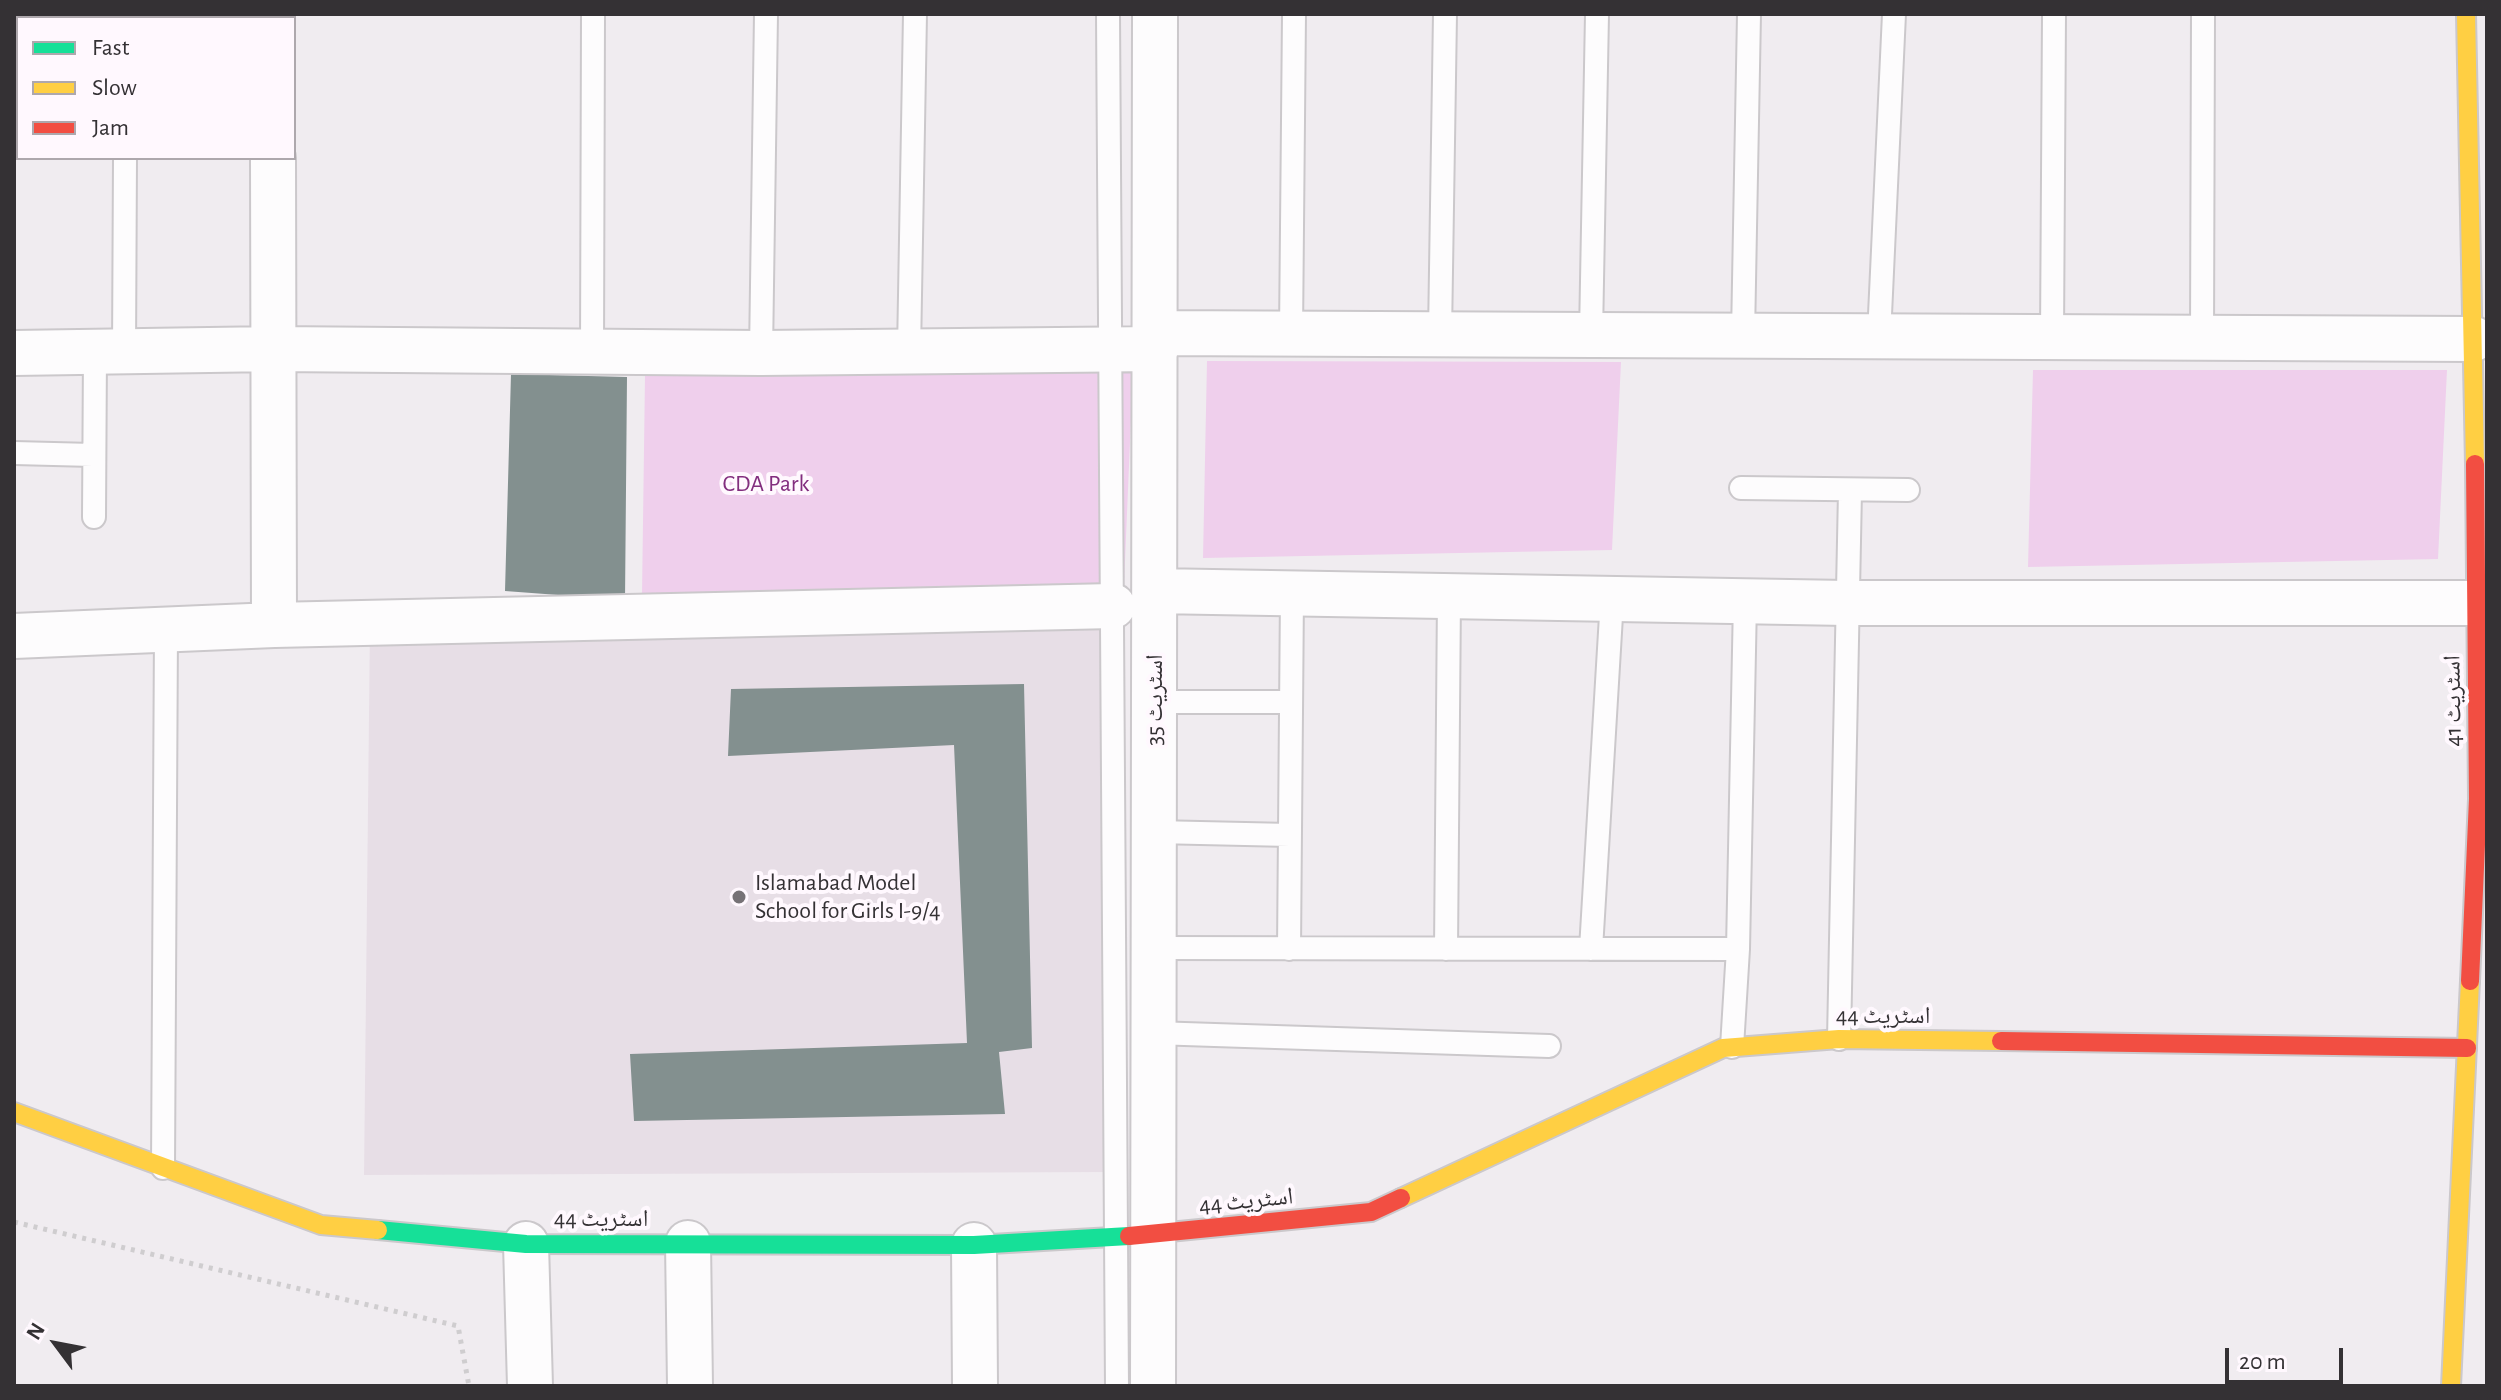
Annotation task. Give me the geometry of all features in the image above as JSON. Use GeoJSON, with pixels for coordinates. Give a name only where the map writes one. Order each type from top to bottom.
{"type":"FeatureCollection","features":[{"type":"Feature","properties":{"kind":"street","name":"اسٹریٹ 35"},"geometry":{"type":"LineString","coordinates":[[1153,1386],[1135,1236],[1154,1033],[1155,14]]}},
{"type":"Feature","properties":{"kind":"street","name":"اسٹریٹ 41"},"geometry":{"type":"LineString","coordinates":[[2451,1386],[2476,1118],[2467,1048],[2483,799],[2475,603],[2480,508],[2466,14]]}},
{"type":"Feature","properties":{"kind":"street"},"geometry":{"type":"LineString","coordinates":[[273,160],[274,625]]}},
{"type":"Feature","properties":{"kind":"street"},"geometry":{"type":"LineString","coordinates":[[14,353],[274,349],[761,353],[909,351],[1109,347],[1291,333],[2474,339]]}},
{"type":"Feature","properties":{"kind":"street"},"geometry":{"type":"LineString","coordinates":[[1155,591],[1847,603],[2475,603]]}},
{"type":"Feature","properties":{"kind":"street"},"geometry":{"type":"LineString","coordinates":[[14,636],[274,625],[1113,606]]}},
{"type":"Feature","properties":{"kind":"street","name":"اسٹریٹ 44"},"geometry":{"type":"LineString","coordinates":[[14,1112],[321,1225],[526,1244],[974,1245],[1135,1236],[1371,1212],[1723,1048],[1839,1039],[2467,1048]]}},
{"type":"Feature","properties":{"kind":"street"},"geometry":{"type":"LineString","coordinates":[[688,1243],[690,1386]]}},
{"type":"Feature","properties":{"kind":"street"},"geometry":{"type":"LineString","coordinates":[[526,1244],[530,1386]]}},
{"type":"Feature","properties":{"kind":"street"},"geometry":{"type":"LineString","coordinates":[[974,1245],[975,1386]]}},
{"type":"Feature","properties":{"kind":"lane"},"geometry":{"type":"LineString","coordinates":[[592,352],[593,14]]}},
{"type":"Feature","properties":{"kind":"lane"},"geometry":{"type":"LineString","coordinates":[[761,353],[766,14]]}},
{"type":"Feature","properties":{"kind":"lane"},"geometry":{"type":"LineString","coordinates":[[909,351],[915,14]]}},
{"type":"Feature","properties":{"kind":"lane"},"geometry":{"type":"LineString","coordinates":[[1108,14],[1113,606],[1135,1236],[1117,1386]]}},
{"type":"Feature","properties":{"kind":"lane"},"geometry":{"type":"LineString","coordinates":[[1291,333],[1294,14]]}},
{"type":"Feature","properties":{"kind":"lane"},"geometry":{"type":"LineString","coordinates":[[1440,334],[1445,14]]}},
{"type":"Feature","properties":{"kind":"lane"},"geometry":{"type":"LineString","coordinates":[[1591,334],[1597,14]]}},
{"type":"Feature","properties":{"kind":"lane"},"geometry":{"type":"LineString","coordinates":[[1743,335],[1749,14]]}},
{"type":"Feature","properties":{"kind":"lane"},"geometry":{"type":"LineString","coordinates":[[1879,336],[1894,14]]}},
{"type":"Feature","properties":{"kind":"lane"},"geometry":{"type":"LineString","coordinates":[[2052,336],[2054,14]]}},
{"type":"Feature","properties":{"kind":"lane"},"geometry":{"type":"LineString","coordinates":[[2202,337],[2203,14]]}},
{"type":"Feature","properties":{"kind":"lane"},"geometry":{"type":"LineString","coordinates":[[94,517],[93,455],[109,352],[125,160]]}},
{"type":"Feature","properties":{"kind":"lane"},"geometry":{"type":"LineString","coordinates":[[14,453],[93,455]]}},
{"type":"Feature","properties":{"kind":"lane"},"geometry":{"type":"LineString","coordinates":[[1741,488],[1908,490]]}},
{"type":"Feature","properties":{"kind":"lane"},"geometry":{"type":"LineString","coordinates":[[1839,1039],[1850,491]]}},
{"type":"Feature","properties":{"kind":"lane"},"geometry":{"type":"LineString","coordinates":[[1289,949],[1292,593]]}},
{"type":"Feature","properties":{"kind":"lane"},"geometry":{"type":"LineString","coordinates":[[1446,949],[1449,596]]}},
{"type":"Feature","properties":{"kind":"lane"},"geometry":{"type":"LineString","coordinates":[[1591,949],[1612,599]]}},
{"type":"Feature","properties":{"kind":"lane"},"geometry":{"type":"LineString","coordinates":[[1732,1047],[1738,949],[1745,601]]}},
{"type":"Feature","properties":{"kind":"lane"},"geometry":{"type":"LineString","coordinates":[[163,1168],[166,630]]}},
{"type":"Feature","properties":{"kind":"lane"},"geometry":{"type":"LineString","coordinates":[[1155,702],[1291,702]]}},
{"type":"Feature","properties":{"kind":"lane"},"geometry":{"type":"LineString","coordinates":[[1155,832],[1290,835]]}},
{"type":"Feature","properties":{"kind":"lane"},"geometry":{"type":"LineString","coordinates":[[1155,948],[1738,949]]}},
{"type":"Feature","properties":{"kind":"lane"},"geometry":{"type":"LineString","coordinates":[[1154,1033],[1549,1046]]}},
{"type":"Feature","properties":{"kind":"path"},"geometry":{"type":"LineString","coordinates":[[14,1222],[458,1326],[469,1386]]}},
{"type":"Feature","properties":{"kind":"shaded area","name":"Islamabad Model School for Girls I-9/4"},"geometry":{"type":"Polygon","coordinates":[[[1110,620],[1110,1172],[364,1175],[370,622],[1110,620]]]}},
{"type":"Feature","properties":{"kind":"green space"},"geometry":{"type":"Polygon","coordinates":[[[1207,361],[1621,362],[1612,550],[1203,558],[1207,361]]]}},
{"type":"Feature","properties":{"kind":"green space","name":"CDA Park"},"geometry":{"type":"Polygon","coordinates":[[[1133,370],[1124,585],[642,595],[645,376],[1133,370]]]}},
{"type":"Feature","properties":{"kind":"green space"},"geometry":{"type":"Polygon","coordinates":[[[2033,370],[2447,370],[2438,559],[2028,567],[2033,370]]]}},
{"type":"Feature","properties":{"kind":"building"},"geometry":{"type":"Polygon","coordinates":[[[511,374],[627,377],[625,600],[505,591],[511,374]]]}},
{"type":"Feature","properties":{"kind":"building","name":"Islamabad Model School for Girls I-9/4"},"geometry":{"type":"Polygon","coordinates":[[[1024,684],[1032,1048],[999,1052],[1005,1114],[634,1121],[630,1054],[967,1043],[954,745],[728,756],[731,689],[1024,684]]]}},
{"type":"Feature","properties":{"kind":"traffic: fast"},"geometry":{"type":"LineString","coordinates":[[378,1230],[526,1244],[974,1245],[1129,1236]]}},
{"type":"Feature","properties":{"kind":"traffic: slow"},"geometry":{"type":"LineString","coordinates":[[2466,14],[2475,464]]}},
{"type":"Feature","properties":{"kind":"traffic: slow"},"geometry":{"type":"LineString","coordinates":[[2451,1386],[2470,981]]}},
{"type":"Feature","properties":{"kind":"traffic: slow"},"geometry":{"type":"LineString","coordinates":[[1401,1198],[1723,1048],[1839,1039],[2001,1041]]}},
{"type":"Feature","properties":{"kind":"traffic: slow"},"geometry":{"type":"LineString","coordinates":[[14,1112],[321,1225],[378,1230]]}},
{"type":"Feature","properties":{"kind":"traffic: jam"},"geometry":{"type":"LineString","coordinates":[[2470,981],[2478,799],[2475,464]]}},
{"type":"Feature","properties":{"kind":"traffic: jam"},"geometry":{"type":"LineString","coordinates":[[2001,1041],[2467,1048]]}},
{"type":"Feature","properties":{"kind":"traffic: jam"},"geometry":{"type":"LineString","coordinates":[[1129,1236],[1371,1212],[1401,1198]]}},
{"type":"Feature","properties":{"kind":"place","name":"Islamabad Model School for Girls I-9/4"},"geometry":{"type":"Point","coordinates":[739,897]}}]}
